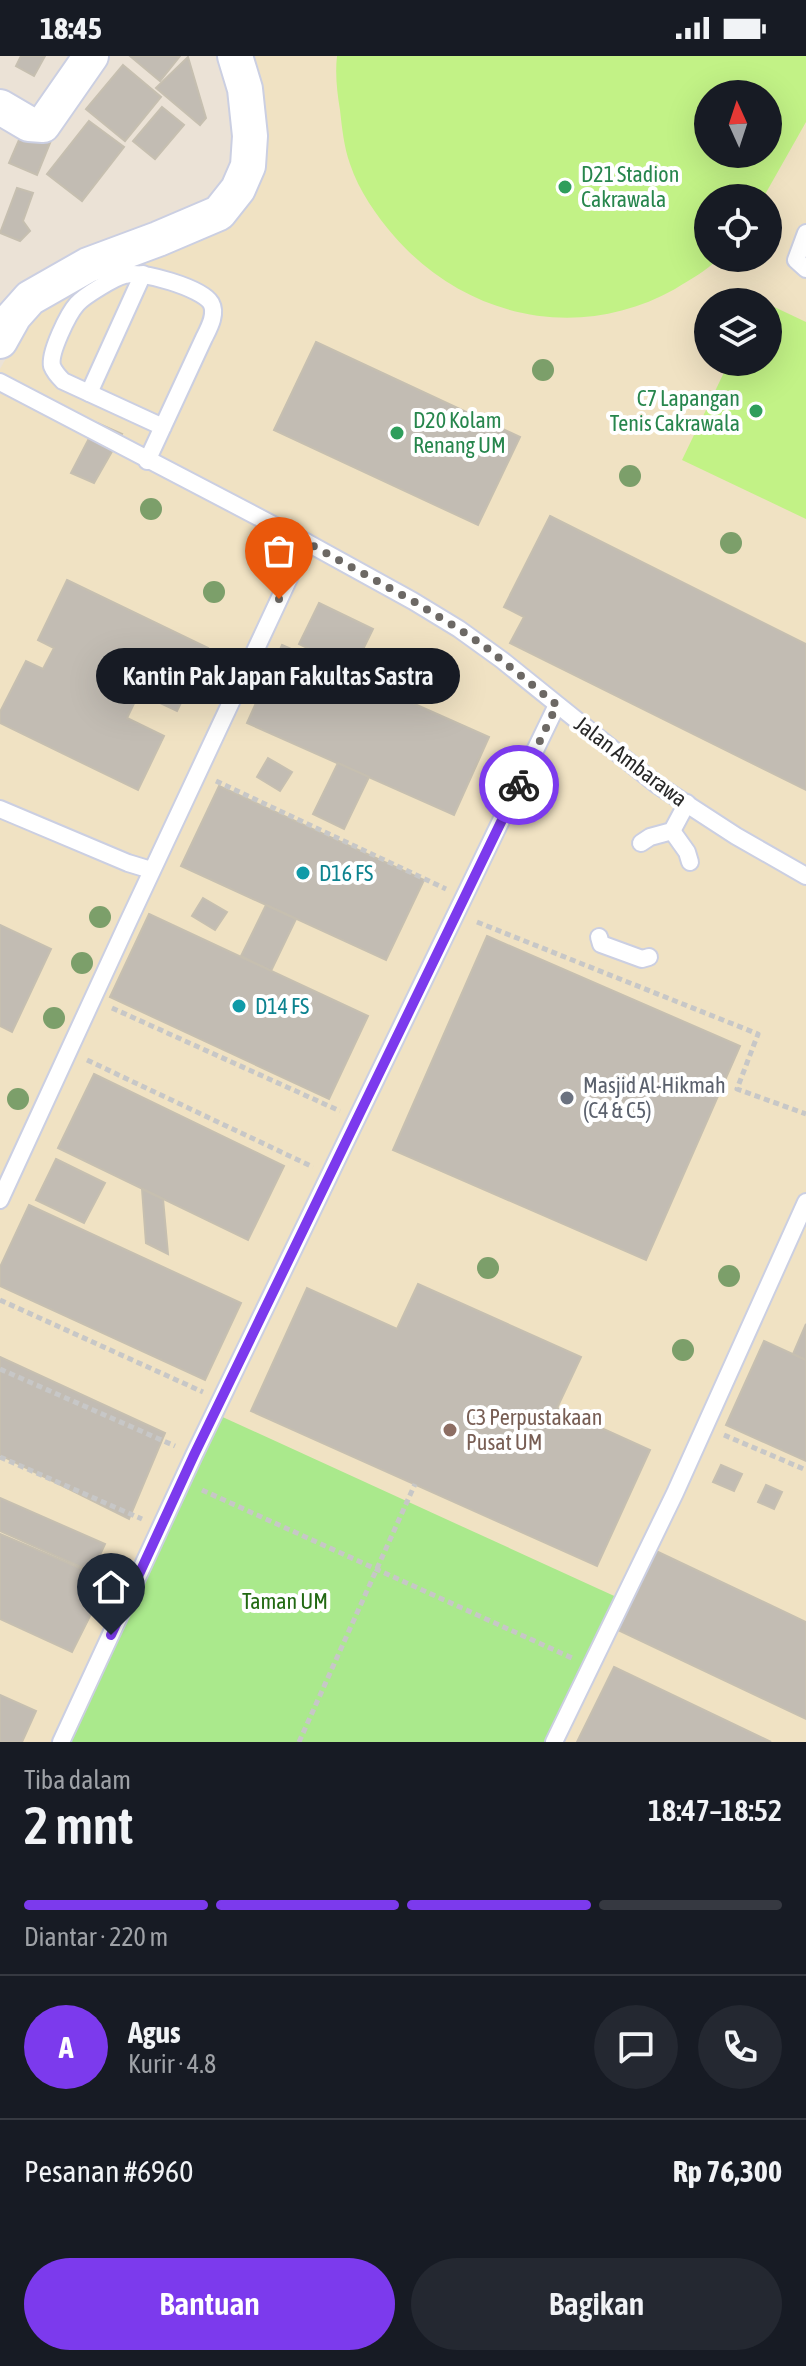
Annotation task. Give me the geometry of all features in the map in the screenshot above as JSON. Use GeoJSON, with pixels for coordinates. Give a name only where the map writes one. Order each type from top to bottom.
{"type":"FeatureCollection","features":[{"type":"Feature","properties":{"kind":"street"},"geometry":{"type":"LineString","coordinates":[[0,107],[29,124],[43,125],[91,56]]}},
{"type":"Feature","properties":{"kind":"street"},"geometry":{"type":"LineString","coordinates":[[0,341],[14,316],[30,298],[88,265],[219,213],[238,189],[248,166],[250,136],[246,72],[235,56]]}},
{"type":"Feature","properties":{"kind":"lane"},"geometry":{"type":"LineString","coordinates":[[806,233],[796,260],[806,269]]}},
{"type":"Feature","properties":{"kind":"lane"},"geometry":{"type":"LineString","coordinates":[[147,461],[163,427],[211,324],[213,312],[211,303],[199,291],[143,274],[125,274],[77,303],[52,350],[52,368],[63,381],[163,427]]}},
{"type":"Feature","properties":{"kind":"lane"},"geometry":{"type":"LineString","coordinates":[[89,393],[143,274]]}},
{"type":"Feature","properties":{"kind":"lane","name":"Jalan Ambarawa"},"geometry":{"type":"LineString","coordinates":[[0,382],[306,542],[459,629],[656,784],[736,836],[806,876]]}},
{"type":"Feature","properties":{"kind":"lane"},"geometry":{"type":"LineString","coordinates":[[0,1200],[306,542]]}},
{"type":"Feature","properties":{"kind":"lane"},"geometry":{"type":"LineString","coordinates":[[61,1742],[194,1455],[557,705]]}},
{"type":"Feature","properties":{"kind":"lane"},"geometry":{"type":"LineString","coordinates":[[641,843],[672,831],[687,803]]}},
{"type":"Feature","properties":{"kind":"lane"},"geometry":{"type":"LineString","coordinates":[[0,809],[151,870]]}},
{"type":"Feature","properties":{"kind":"lane"},"geometry":{"type":"LineString","coordinates":[[672,831],[687,852],[690,862]]}},
{"type":"Feature","properties":{"kind":"lane"},"geometry":{"type":"LineString","coordinates":[[599,937],[601,944],[642,959],[649,957]]}},
{"type":"Feature","properties":{"kind":"lane"},"geometry":{"type":"LineString","coordinates":[[554,1742],[705,1426],[806,1202]]}},
{"type":"Feature","properties":{"kind":"path"},"geometry":{"type":"LineString","coordinates":[[197,772],[465,897]]}},
{"type":"Feature","properties":{"kind":"path"},"geometry":{"type":"LineString","coordinates":[[457,914],[758,1034],[737,1089],[806,1114]]}},
{"type":"Feature","properties":{"kind":"path"},"geometry":{"type":"LineString","coordinates":[[93,999],[357,1120]]}},
{"type":"Feature","properties":{"kind":"path"},"geometry":{"type":"LineString","coordinates":[[68,1051],[331,1176]]}},
{"type":"Feature","properties":{"kind":"path"},"geometry":{"type":"LineString","coordinates":[[0,1300],[221,1400]]}},
{"type":"Feature","properties":{"kind":"path"},"geometry":{"type":"LineString","coordinates":[[0,1369],[194,1455]]}},
{"type":"Feature","properties":{"kind":"path"},"geometry":{"type":"LineString","coordinates":[[705,1426],[806,1470]]}},
{"type":"Feature","properties":{"kind":"path"},"geometry":{"type":"LineString","coordinates":[[0,1457],[161,1528]]}},
{"type":"Feature","properties":{"kind":"path"},"geometry":{"type":"LineString","coordinates":[[182,1481],[591,1667]]}},
{"type":"Feature","properties":{"kind":"path"},"geometry":{"type":"LineString","coordinates":[[299,1742],[415,1484]]}},
{"type":"Feature","properties":{"kind":"shaded area"},"geometry":{"type":"Polygon","coordinates":[[[248,56],[806,56],[806,1742],[0,1742],[0,369],[22,330],[44,307],[88,281],[218,228],[247,205],[266,172],[264,117],[248,56]]]}},
{"type":"Feature","properties":{"kind":"green space","name":"D21 Stadion Cakrawala"},"geometry":{"type":"Polygon","coordinates":[[[337,56],[806,56],[806,122],[782,164],[782,80],[694,80],[694,168],[780,168],[771,184],[694,184],[694,272],[702,272],[698,275],[638,306],[601,315],[563,318],[525,314],[489,303],[454,286],[423,264],[394,236],[358,184],[348,158],[336,76],[337,56]]]}},
{"type":"Feature","properties":{"kind":"green space","name":"C7 Lapangan Tenis Cakrawala"},"geometry":{"type":"Polygon","coordinates":[[[782,311],[806,322],[806,519],[682,460],[722,376],[782,376],[782,311]]]}},
{"type":"Feature","properties":{"kind":"green space","name":"Taman UM"},"geometry":{"type":"Polygon","coordinates":[[[216,1414],[623,1600],[555,1742],[63,1742],[216,1414]]]}},
{"type":"Feature","properties":{"kind":"building"},"geometry":{"type":"Polygon","coordinates":[[[21,56],[45,56],[34,76],[16,66],[21,56]]]}},
{"type":"Feature","properties":{"kind":"building"},"geometry":{"type":"Polygon","coordinates":[[[130,56],[180,56],[160,81],[130,56]]]}},
{"type":"Feature","properties":{"kind":"building"},"geometry":{"type":"Polygon","coordinates":[[[188,57],[206,118],[200,125],[156,88],[188,57]]]}},
{"type":"Feature","properties":{"kind":"building"},"geometry":{"type":"Polygon","coordinates":[[[123,65],[161,97],[125,141],[86,109],[123,65]]]}},
{"type":"Feature","properties":{"kind":"building"},"geometry":{"type":"Polygon","coordinates":[[[162,107],[184,125],[155,159],[133,141],[162,107]]]}},
{"type":"Feature","properties":{"kind":"building"},"geometry":{"type":"Polygon","coordinates":[[[89,121],[124,147],[82,201],[47,174],[89,121]]]}},
{"type":"Feature","properties":{"kind":"building"},"geometry":{"type":"Polygon","coordinates":[[[25,126],[52,138],[37,175],[9,163],[25,126]]]}},
{"type":"Feature","properties":{"kind":"building"},"geometry":{"type":"Polygon","coordinates":[[[17,188],[33,193],[23,221],[30,231],[20,241],[0,233],[17,188]]]}},
{"type":"Feature","properties":{"kind":"building","name":"D20 Kolam Renang UM"},"geometry":{"type":"Polygon","coordinates":[[[316,342],[520,437],[478,525],[274,430],[316,342]]]}},
{"type":"Feature","properties":{"kind":"building"},"geometry":{"type":"Polygon","coordinates":[[[97,423],[122,434],[94,483],[71,473],[97,423]]]}},
{"type":"Feature","properties":{"kind":"building"},"geometry":{"type":"Polygon","coordinates":[[[550,516],[806,644],[806,790],[510,643],[524,617],[504,607],[550,516]]]}},
{"type":"Feature","properties":{"kind":"building"},"geometry":{"type":"Polygon","coordinates":[[[67,580],[208,648],[177,711],[139,693],[127,718],[164,736],[138,790],[0,723],[0,712],[26,661],[43,669],[54,648],[38,640],[67,580]]]}},
{"type":"Feature","properties":{"kind":"building"},"geometry":{"type":"Polygon","coordinates":[[[319,603],[373,629],[353,670],[299,644],[319,603]]]}},
{"type":"Feature","properties":{"kind":"building"},"geometry":{"type":"Polygon","coordinates":[[[282,645],[489,737],[454,815],[247,723],[282,645]]]}},
{"type":"Feature","properties":{"kind":"building"},"geometry":{"type":"Polygon","coordinates":[[[268,758],[292,772],[280,791],[257,777],[268,758]]]}},
{"type":"Feature","properties":{"kind":"building"},"geometry":{"type":"Polygon","coordinates":[[[338,763],[369,777],[344,829],[313,814],[338,763]]]}},
{"type":"Feature","properties":{"kind":"building","name":"D16 FS"},"geometry":{"type":"Polygon","coordinates":[[[219,786],[424,880],[386,960],[181,866],[219,786]]]}},
{"type":"Feature","properties":{"kind":"building"},"geometry":{"type":"Polygon","coordinates":[[[203,898],[227,912],[215,930],[192,916],[203,898]]]}},
{"type":"Feature","properties":{"kind":"building"},"geometry":{"type":"Polygon","coordinates":[[[266,905],[296,919],[271,971],[241,956],[266,905]]]}},
{"type":"Feature","properties":{"kind":"building","name":"D14 FS"},"geometry":{"type":"Polygon","coordinates":[[[149,914],[368,1016],[329,1099],[110,997],[149,914]]]}},
{"type":"Feature","properties":{"kind":"building"},"geometry":{"type":"Polygon","coordinates":[[[0,925],[51,949],[12,1032],[0,1026],[0,925]]]}},
{"type":"Feature","properties":{"kind":"building","name":"Masjid Al-Hikmah (C4 & C5)"},"geometry":{"type":"Polygon","coordinates":[[[487,936],[740,1046],[646,1260],[393,1150],[487,936]]]}},
{"type":"Feature","properties":{"kind":"building"},"geometry":{"type":"Polygon","coordinates":[[[94,1074],[284,1166],[248,1240],[58,1148],[94,1074]]]}},
{"type":"Feature","properties":{"kind":"building"},"geometry":{"type":"Polygon","coordinates":[[[56,1159],[105,1183],[84,1223],[36,1200],[56,1159]]]}},
{"type":"Feature","properties":{"kind":"building"},"geometry":{"type":"Polygon","coordinates":[[[142,1189],[163,1199],[168,1254],[146,1243],[142,1189]]]}},
{"type":"Feature","properties":{"kind":"building"},"geometry":{"type":"Polygon","coordinates":[[[29,1205],[241,1303],[205,1380],[0,1286],[0,1267],[29,1205]]]}},
{"type":"Feature","properties":{"kind":"building","name":"C3 Perpustakaan Pusat UM"},"geometry":{"type":"Polygon","coordinates":[[[418,1284],[581,1357],[557,1408],[650,1450],[597,1566],[251,1411],[307,1288],[397,1329],[418,1284]]]}},
{"type":"Feature","properties":{"kind":"building"},"geometry":{"type":"Polygon","coordinates":[[[806,1324],[806,1360],[793,1354],[806,1324]]]}},
{"type":"Feature","properties":{"kind":"building"},"geometry":{"type":"Polygon","coordinates":[[[764,1341],[806,1360],[806,1461],[726,1425],[764,1341]]]}},
{"type":"Feature","properties":{"kind":"building"},"geometry":{"type":"Polygon","coordinates":[[[0,1357],[165,1433],[129,1519],[0,1455],[0,1357]]]}},
{"type":"Feature","properties":{"kind":"building"},"geometry":{"type":"Polygon","coordinates":[[[721,1465],[742,1474],[734,1491],[713,1482],[721,1465]]]}},
{"type":"Feature","properties":{"kind":"building"},"geometry":{"type":"Polygon","coordinates":[[[766,1485],[782,1492],[774,1509],[758,1502],[766,1485]]]}},
{"type":"Feature","properties":{"kind":"building"},"geometry":{"type":"Polygon","coordinates":[[[0,1498],[105,1544],[92,1572],[0,1531],[0,1498]]]}},
{"type":"Feature","properties":{"kind":"building"},"geometry":{"type":"Polygon","coordinates":[[[0,1534],[108,1580],[72,1652],[0,1619],[0,1534]]]}},
{"type":"Feature","properties":{"kind":"building"},"geometry":{"type":"Polygon","coordinates":[[[656,1551],[806,1622],[806,1719],[618,1630],[656,1551]]]}},
{"type":"Feature","properties":{"kind":"building"},"geometry":{"type":"Polygon","coordinates":[[[614,1667],[771,1742],[577,1742],[614,1667]]]}},
{"type":"Feature","properties":{"kind":"building"},"geometry":{"type":"Polygon","coordinates":[[[0,1695],[36,1711],[22,1742],[0,1742],[0,1695]]]}},
{"type":"Feature","properties":{"kind":"way so far"},"geometry":{"type":"LineString","coordinates":[[279,599],[306,542],[413,601],[483,645],[557,705],[519,785]]}},
{"type":"Feature","properties":{"kind":"place","name":"D21 Stadion Cakrawala"},"geometry":{"type":"Point","coordinates":[565,187]}},
{"type":"Feature","properties":{"kind":"place","name":"C7 Lapangan Tenis Cakrawala"},"geometry":{"type":"Point","coordinates":[756,411]}},
{"type":"Feature","properties":{"kind":"place","name":"D20 Kolam Renang UM"},"geometry":{"type":"Point","coordinates":[397,433]}},
{"type":"Feature","properties":{"kind":"place","name":"Kantin Pak Japan Fakultas Sastra"},"geometry":{"type":"Point","coordinates":[279,599]}},
{"type":"Feature","properties":{"kind":"place","name":"D16 FS"},"geometry":{"type":"Point","coordinates":[303,873]}},
{"type":"Feature","properties":{"kind":"place","name":"D14 FS"},"geometry":{"type":"Point","coordinates":[239,1006]}},
{"type":"Feature","properties":{"kind":"place","name":"Masjid Al-Hikmah (C4 & C5)"},"geometry":{"type":"Point","coordinates":[567,1098]}},
{"type":"Feature","properties":{"kind":"place","name":"C3 Perpustakaan Pusat UM"},"geometry":{"type":"Point","coordinates":[450,1430]}},
{"type":"Feature","properties":{"kind":"route"},"geometry":{"type":"LineString","coordinates":[[111,1635],[194,1455],[519,785]]}}]}
